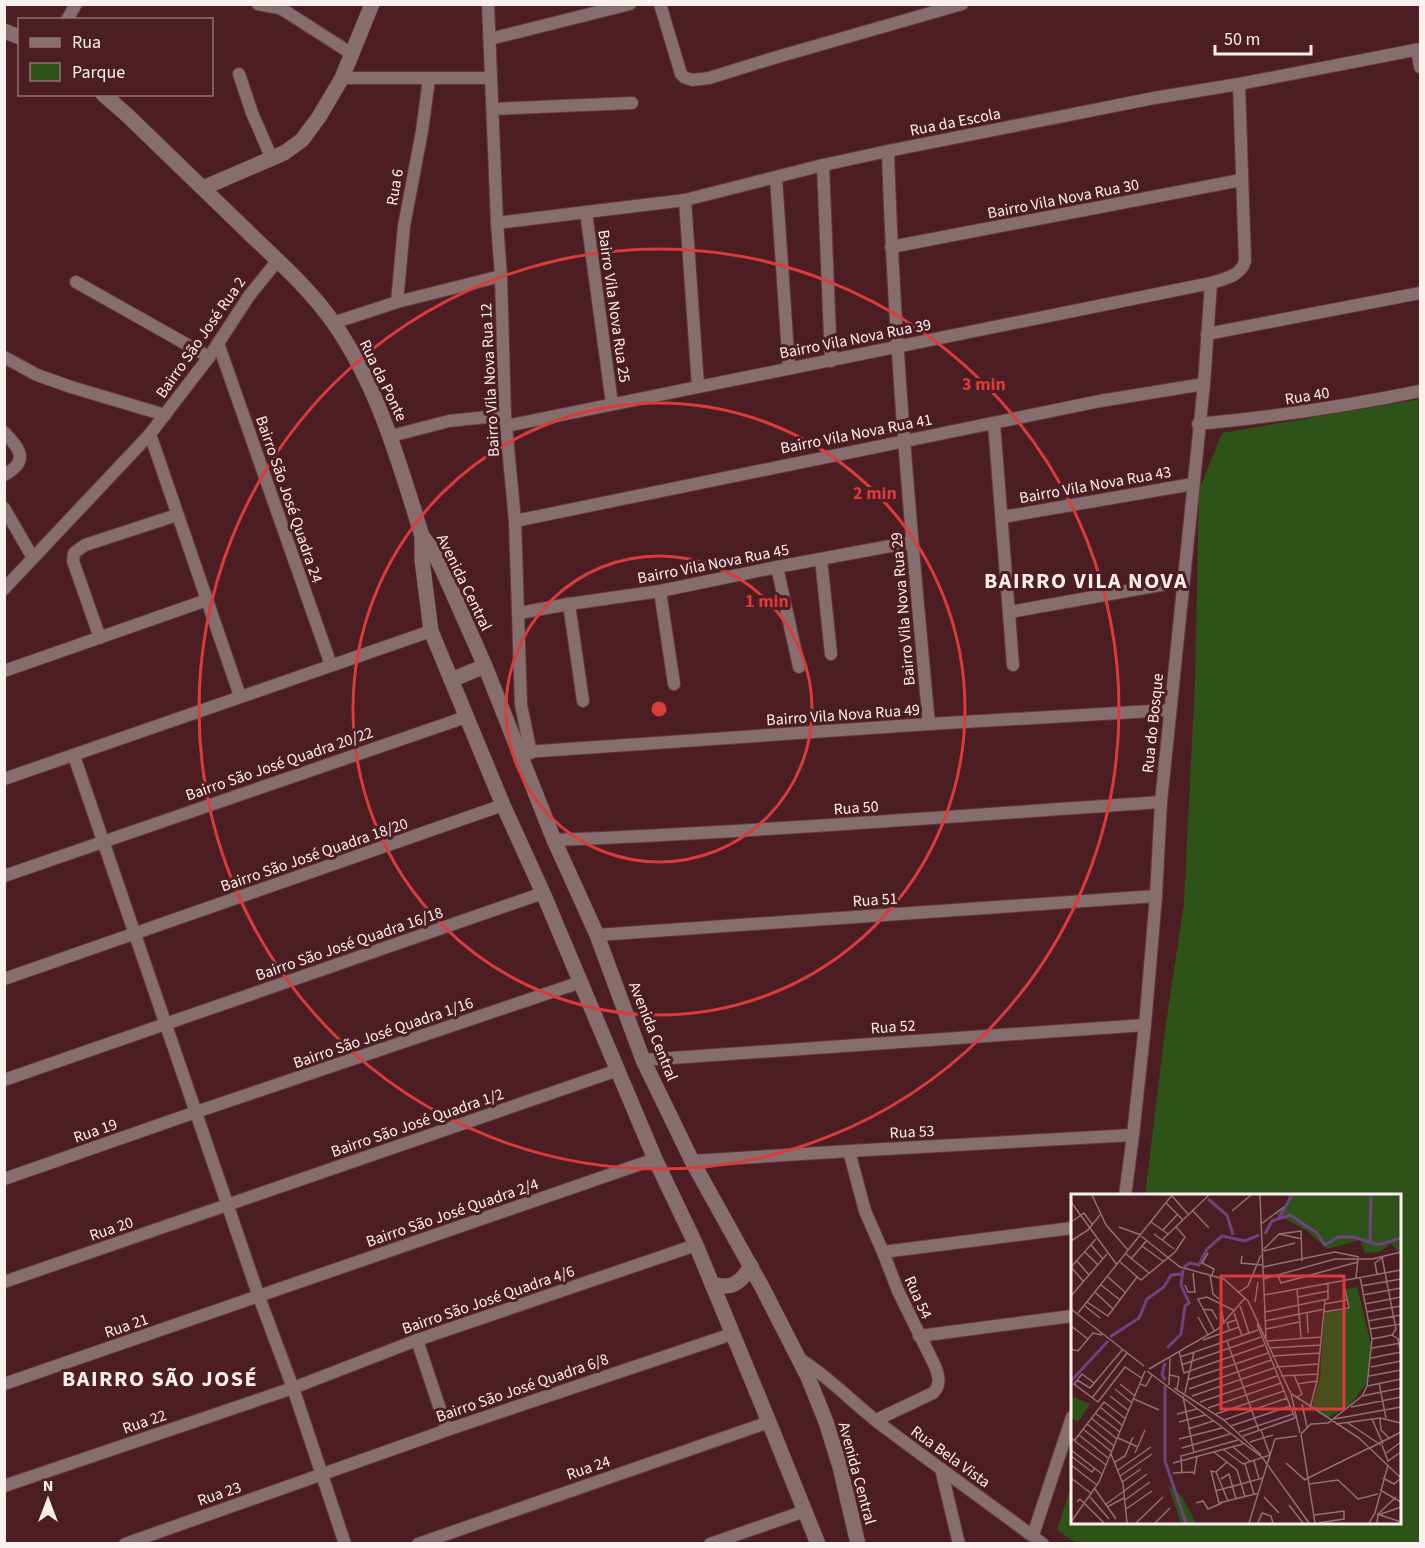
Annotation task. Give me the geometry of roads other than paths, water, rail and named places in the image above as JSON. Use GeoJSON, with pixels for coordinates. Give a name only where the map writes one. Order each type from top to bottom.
{"type":"FeatureCollection","features":[{"type":"Feature","properties":{"kind":"street"},"geometry":{"type":"LineString","coordinates":[[68,18],[75,4]]}},
{"type":"Feature","properties":{"kind":"street"},"geometry":{"type":"LineString","coordinates":[[203,188],[272,159],[302,140],[319,117],[342,78],[372,4]]}},
{"type":"Feature","properties":{"kind":"street","name":"Bairro Vila Nova Rua 12"},"geometry":{"type":"LineString","coordinates":[[488,4],[506,420],[515,520],[525,752]]}},
{"type":"Feature","properties":{"kind":"street"},"geometry":{"type":"LineString","coordinates":[[490,39],[630,4]]}},
{"type":"Feature","properties":{"kind":"street"},"geometry":{"type":"LineString","coordinates":[[660,4],[679,69],[687,79],[698,80],[962,4]]}},
{"type":"Feature","properties":{"kind":"street"},"geometry":{"type":"LineString","coordinates":[[260,5],[285,11],[352,54]]}},
{"type":"Feature","properties":{"kind":"street"},"geometry":{"type":"LineString","coordinates":[[1419,50],[1420,67]]}},
{"type":"Feature","properties":{"kind":"street","name":"Rua da Escola"},"geometry":{"type":"LineString","coordinates":[[497,223],[685,200],[888,151],[1154,98],[1419,50]]}},
{"type":"Feature","properties":{"kind":"street"},"geometry":{"type":"LineString","coordinates":[[239,74],[252,113],[272,159]]}},
{"type":"Feature","properties":{"kind":"street"},"geometry":{"type":"LineString","coordinates":[[342,78],[491,78]]}},
{"type":"Feature","properties":{"kind":"street","name":"Rua 6"},"geometry":{"type":"LineString","coordinates":[[397,302],[404,226],[422,131],[429,79]]}},
{"type":"Feature","properties":{"kind":"street"},"geometry":{"type":"LineString","coordinates":[[1211,283],[1238,273],[1245,261],[1239,84]]}},
{"type":"Feature","properties":{"kind":"street","name":"Rua da Ponte"},"geometry":{"type":"LineString","coordinates":[[105,96],[278,260],[314,298],[333,323],[356,361],[391,436],[422,536]]}},
{"type":"Feature","properties":{"kind":"street"},"geometry":{"type":"LineString","coordinates":[[493,109],[632,103]]}},
{"type":"Feature","properties":{"kind":"street"},"geometry":{"type":"LineString","coordinates":[[888,151],[891,247]]}},
{"type":"Feature","properties":{"kind":"street"},"geometry":{"type":"LineString","coordinates":[[823,165],[831,361]]}},
{"type":"Feature","properties":{"kind":"street"},"geometry":{"type":"LineString","coordinates":[[776,178],[789,368]]}},
{"type":"Feature","properties":{"kind":"street","name":"Bairro Vila Nova Rua 30"},"geometry":{"type":"LineString","coordinates":[[891,247],[1241,180]]}},
{"type":"Feature","properties":{"kind":"street"},"geometry":{"type":"LineString","coordinates":[[685,200],[698,386]]}},
{"type":"Feature","properties":{"kind":"street","name":"Bairro Vila Nova Rua 25"},"geometry":{"type":"LineString","coordinates":[[586,212],[612,404]]}},
{"type":"Feature","properties":{"kind":"street","name":"Bairro Vila Nova Rua 29"},"geometry":{"type":"LineString","coordinates":[[891,247],[912,542],[929,724]]}},
{"type":"Feature","properties":{"kind":"street","name":"Bairro São José Rua 2"},"geometry":{"type":"LineString","coordinates":[[4,589],[150,434],[209,357],[249,296],[278,260]]}},
{"type":"Feature","properties":{"kind":"street"},"geometry":{"type":"LineString","coordinates":[[333,323],[397,302],[501,276]]}},
{"type":"Feature","properties":{"kind":"street"},"geometry":{"type":"LineString","coordinates":[[76,282],[209,357]]}},
{"type":"Feature","properties":{"kind":"street","name":"Bairro Vila Nova Rua 39"},"geometry":{"type":"LineString","coordinates":[[391,436],[449,421],[506,420],[612,404],[1211,283]]}},
{"type":"Feature","properties":{"kind":"street","name":"Rua do Bosque"},"geometry":{"type":"LineString","coordinates":[[1125,1194],[1145,1025],[1161,801],[1198,424],[1204,384],[1211,283]]}},
{"type":"Feature","properties":{"kind":"street"},"geometry":{"type":"LineString","coordinates":[[1207,334],[1420,293]]}},
{"type":"Feature","properties":{"kind":"street","name":"Bairro São José Quadra 24"},"geometry":{"type":"LineString","coordinates":[[218,343],[331,665]]}},
{"type":"Feature","properties":{"kind":"street"},"geometry":{"type":"LineString","coordinates":[[4,357],[37,375],[165,415]]}},
{"type":"Feature","properties":{"kind":"street","name":"Bairro Vila Nova Rua 41"},"geometry":{"type":"LineString","coordinates":[[515,520],[1100,401],[1204,384]]}},
{"type":"Feature","properties":{"kind":"street","name":"Rua 40"},"geometry":{"type":"LineString","coordinates":[[1198,424],[1331,408],[1420,392]]}},
{"type":"Feature","properties":{"kind":"street"},"geometry":{"type":"LineString","coordinates":[[994,423],[1013,665]]}},
{"type":"Feature","properties":{"kind":"street"},"geometry":{"type":"LineString","coordinates":[[4,432],[15,443],[20,458],[17,466],[4,475]]}},
{"type":"Feature","properties":{"kind":"street"},"geometry":{"type":"LineString","coordinates":[[150,434],[240,696]]}},
{"type":"Feature","properties":{"kind":"street","name":"Bairro Vila Nova Rua 43"},"geometry":{"type":"LineString","coordinates":[[1003,517],[1193,484]]}},
{"type":"Feature","properties":{"kind":"street"},"geometry":{"type":"LineString","coordinates":[[4,508],[33,558]]}},
{"type":"Feature","properties":{"kind":"street"},"geometry":{"type":"LineString","coordinates":[[100,638],[76,570],[74,553],[85,545],[177,515]]}},
{"type":"Feature","properties":{"kind":"street","name":"Avenida Central"},"geometry":{"type":"LineString","coordinates":[[422,536],[422,560],[431,630],[503,805],[543,893],[655,1159],[696,1245],[818,1544]]}},
{"type":"Feature","properties":{"kind":"street","name":"Avenida Central"},"geometry":{"type":"LineString","coordinates":[[422,536],[432,549],[525,752],[554,840],[597,935],[643,1060],[692,1161],[751,1266],[808,1377],[826,1422],[840,1467],[858,1544]]}},
{"type":"Feature","properties":{"kind":"street","name":"Bairro Vila Nova Rua 45"},"geometry":{"type":"LineString","coordinates":[[519,613],[660,591],[912,542]]}},
{"type":"Feature","properties":{"kind":"street"},"geometry":{"type":"LineString","coordinates":[[821,559],[831,654]]}},
{"type":"Feature","properties":{"kind":"street"},"geometry":{"type":"LineString","coordinates":[[777,567],[799,667]]}},
{"type":"Feature","properties":{"kind":"street"},"geometry":{"type":"LineString","coordinates":[[1010,612],[1184,581]]}},
{"type":"Feature","properties":{"kind":"street"},"geometry":{"type":"LineString","coordinates":[[660,591],[674,684]]}},
{"type":"Feature","properties":{"kind":"street"},"geometry":{"type":"LineString","coordinates":[[4,671],[207,600]]}},
{"type":"Feature","properties":{"kind":"street"},"geometry":{"type":"LineString","coordinates":[[569,604],[583,701]]}},
{"type":"Feature","properties":{"kind":"street"},"geometry":{"type":"LineString","coordinates":[[4,779],[431,630]]}},
{"type":"Feature","properties":{"kind":"street"},"geometry":{"type":"LineString","coordinates":[[451,680],[485,666]]}},
{"type":"Feature","properties":{"kind":"street","name":"Bairro Vila Nova Rua 49"},"geometry":{"type":"LineString","coordinates":[[525,752],[1170,710]]}},
{"type":"Feature","properties":{"kind":"street","name":"Bairro São José Quadra 20/22"},"geometry":{"type":"LineString","coordinates":[[4,876],[466,717]]}},
{"type":"Feature","properties":{"kind":"street"},"geometry":{"type":"LineString","coordinates":[[74,756],[259,1297],[323,1474],[345,1544]]}},
{"type":"Feature","properties":{"kind":"street","name":"Rua 50"},"geometry":{"type":"LineString","coordinates":[[554,840],[834,825],[1161,801]]}},
{"type":"Feature","properties":{"kind":"street","name":"Bairro São José Quadra 18/20"},"geometry":{"type":"LineString","coordinates":[[4,979],[503,805]]}},
{"type":"Feature","properties":{"kind":"street","name":"Bairro São José Quadra 16/18"},"geometry":{"type":"LineString","coordinates":[[4,1080],[543,893]]}},
{"type":"Feature","properties":{"kind":"street","name":"Rua 51"},"geometry":{"type":"LineString","coordinates":[[597,935],[1156,896]]}},
{"type":"Feature","properties":{"kind":"street","name":"Bairro São José Quadra 1/16"},"geometry":{"type":"LineString","coordinates":[[196,1112],[581,982]]}},
{"type":"Feature","properties":{"kind":"street","name":"Rua 52"},"geometry":{"type":"LineString","coordinates":[[643,1060],[1145,1025]]}},
{"type":"Feature","properties":{"kind":"street","name":"Bairro São José Quadra 1/2"},"geometry":{"type":"LineString","coordinates":[[228,1205],[618,1070]]}},
{"type":"Feature","properties":{"kind":"street","name":"Rua 19"},"geometry":{"type":"LineString","coordinates":[[4,1179],[196,1112]]}},
{"type":"Feature","properties":{"kind":"street","name":"Rua 53"},"geometry":{"type":"LineString","coordinates":[[692,1161],[849,1150],[1133,1136]]}},
{"type":"Feature","properties":{"kind":"street","name":"Rua 54"},"geometry":{"type":"LineString","coordinates":[[849,1150],[865,1211],[884,1252],[898,1291],[937,1371],[939,1380],[936,1391],[876,1420]]}},
{"type":"Feature","properties":{"kind":"street","name":"Bairro São José Quadra 2/4"},"geometry":{"type":"LineString","coordinates":[[259,1297],[655,1159]]}},
{"type":"Feature","properties":{"kind":"street","name":"Rua 20"},"geometry":{"type":"LineString","coordinates":[[4,1282],[228,1205]]}},
{"type":"Feature","properties":{"kind":"street"},"geometry":{"type":"LineString","coordinates":[[884,1252],[1071,1228]]}},
{"type":"Feature","properties":{"kind":"street","name":"Bairro São José Quadra 4/6"},"geometry":{"type":"LineString","coordinates":[[293,1388],[417,1340],[696,1245]]}},
{"type":"Feature","properties":{"kind":"street"},"geometry":{"type":"LineString","coordinates":[[712,1284],[722,1287],[732,1286],[751,1266]]}},
{"type":"Feature","properties":{"kind":"street"},"geometry":{"type":"LineString","coordinates":[[720,1305],[738,1291],[762,1287]]}},
{"type":"Feature","properties":{"kind":"street","name":"Rua 21"},"geometry":{"type":"LineString","coordinates":[[4,1384],[259,1297]]}},
{"type":"Feature","properties":{"kind":"street"},"geometry":{"type":"LineString","coordinates":[[919,1336],[1071,1316]]}},
{"type":"Feature","properties":{"kind":"street","name":"Bairro São José Quadra 6/8"},"geometry":{"type":"LineString","coordinates":[[323,1474],[732,1334]]}},
{"type":"Feature","properties":{"kind":"street"},"geometry":{"type":"LineString","coordinates":[[417,1340],[447,1430]]}},
{"type":"Feature","properties":{"kind":"street"},"geometry":{"type":"LineString","coordinates":[[800,1359],[822,1374],[841,1392]]}},
{"type":"Feature","properties":{"kind":"street"},"geometry":{"type":"LineString","coordinates":[[808,1377],[841,1392]]}},
{"type":"Feature","properties":{"kind":"street","name":"Rua 22"},"geometry":{"type":"LineString","coordinates":[[4,1486],[293,1388]]}},
{"type":"Feature","properties":{"kind":"street","name":"Rua Bela Vista"},"geometry":{"type":"LineString","coordinates":[[841,1392],[1043,1544]]}},
{"type":"Feature","properties":{"kind":"street"},"geometry":{"type":"LineString","coordinates":[[1033,1535],[1071,1420]]}},
{"type":"Feature","properties":{"kind":"street","name":"Rua 24"},"geometry":{"type":"LineString","coordinates":[[418,1544],[769,1422]]}},
{"type":"Feature","properties":{"kind":"street"},"geometry":{"type":"LineString","coordinates":[[941,1469],[959,1544]]}},
{"type":"Feature","properties":{"kind":"street","name":"Rua 23"},"geometry":{"type":"LineString","coordinates":[[125,1544],[323,1474]]}},
{"type":"Feature","properties":{"kind":"street"},"geometry":{"type":"LineString","coordinates":[[710,1544],[805,1511]]}},
{"type":"Feature","properties":{"kind":"district","name":"BAIRRO VILA NOVA"},"geometry":{"type":"Point","coordinates":[1086,580]}},
{"type":"Feature","properties":{"kind":"district","name":"BAIRRO SÃO JOSÉ"},"geometry":{"type":"Point","coordinates":[160,1378]}}]}
